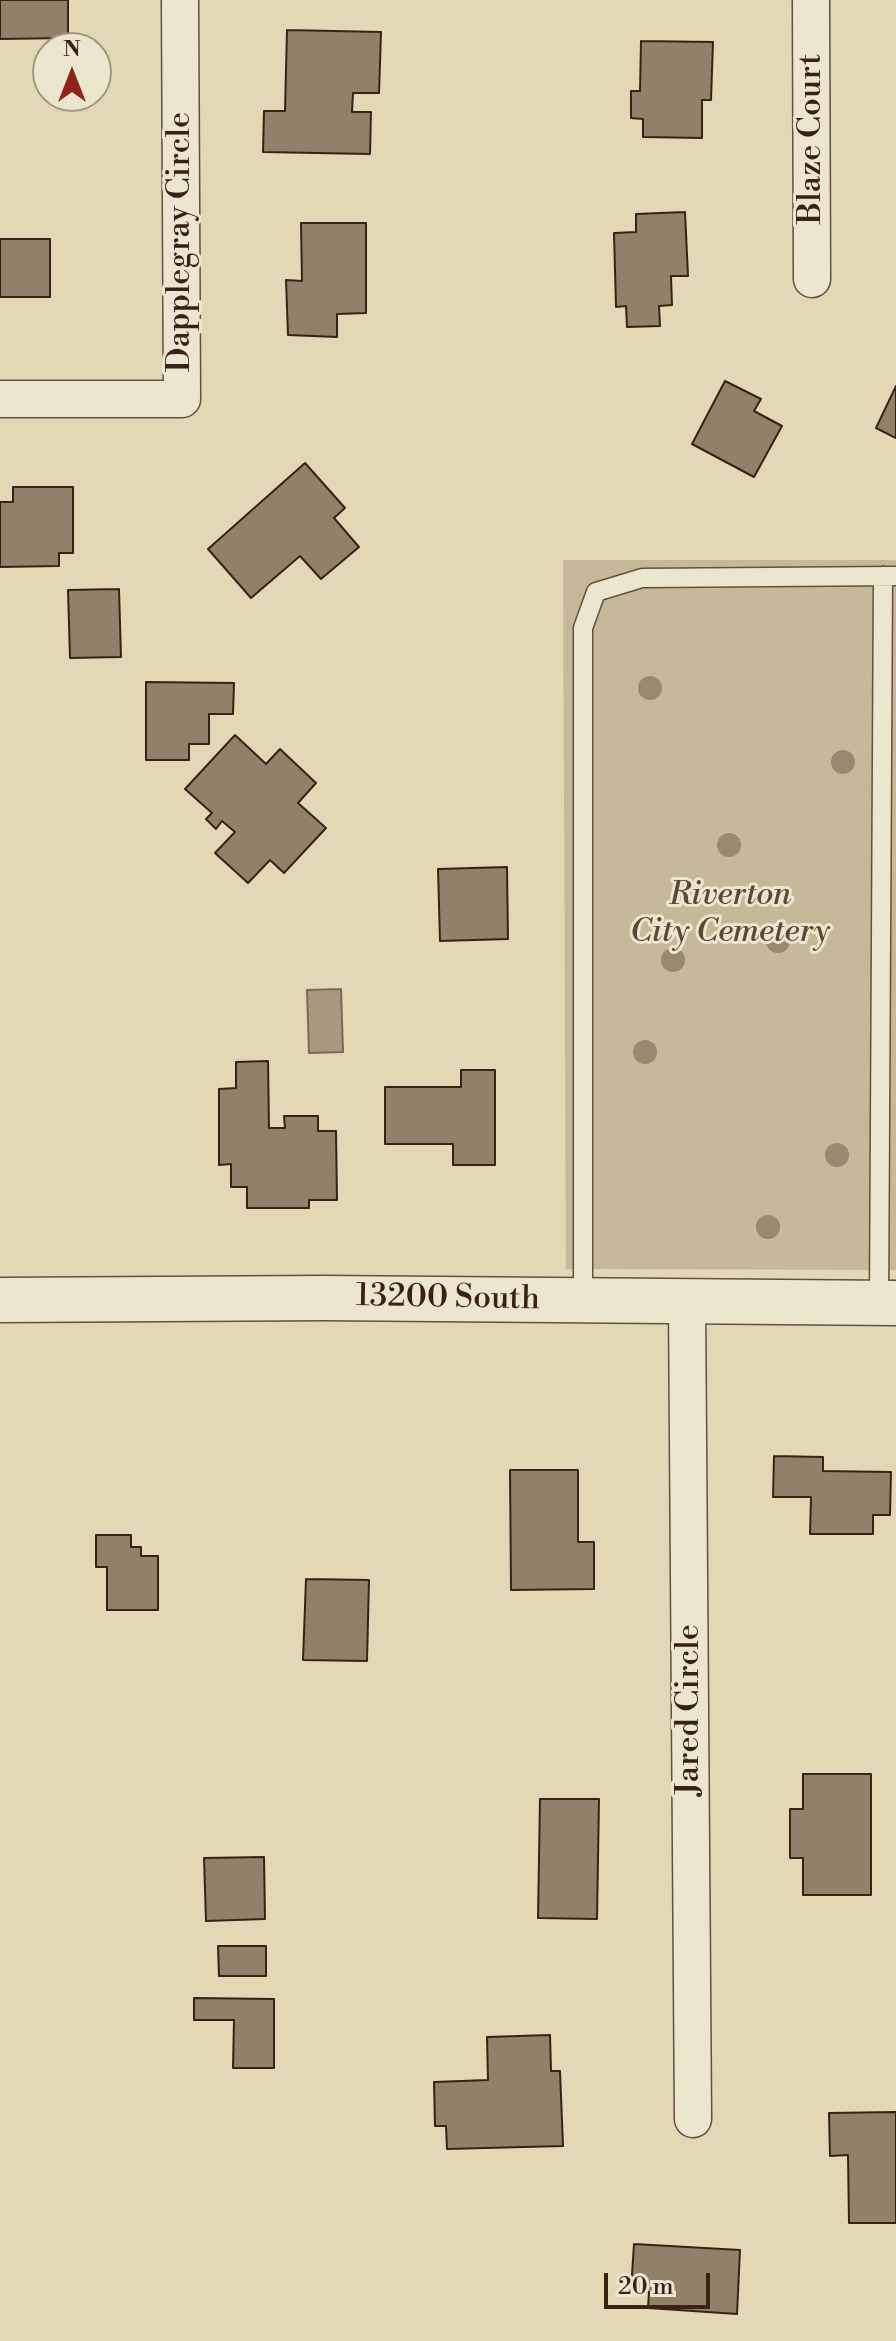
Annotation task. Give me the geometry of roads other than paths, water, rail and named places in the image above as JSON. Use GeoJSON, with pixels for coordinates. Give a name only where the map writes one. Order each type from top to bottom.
{"type":"FeatureCollection","features":[{"type":"Feature","properties":{"kind":"street","name":"Dapplegray Circle"},"geometry":{"type":"LineString","coordinates":[[0,399],[182,399],[180,0]]}},
{"type":"Feature","properties":{"kind":"street","name":"Blaze Court"},"geometry":{"type":"LineString","coordinates":[[811,0],[812,279]]}},
{"type":"Feature","properties":{"kind":"street","name":"13200 South"},"geometry":{"type":"LineString","coordinates":[[0,1300],[324,1298],[887,1303]]}},
{"type":"Feature","properties":{"kind":"street","name":"Jared Circle"},"geometry":{"type":"LineString","coordinates":[[687,1302],[693,2119]]}},
{"type":"Feature","properties":{"kind":"lane"},"geometry":{"type":"LineString","coordinates":[[583,1301],[583,628],[596,592],[642,578],[890,576],[887,1303]]}},
{"type":"Feature","properties":{"kind":"park label","name":"Riverton City Cemetery"},"geometry":{"type":"Point","coordinates":[730,914]}}]}
